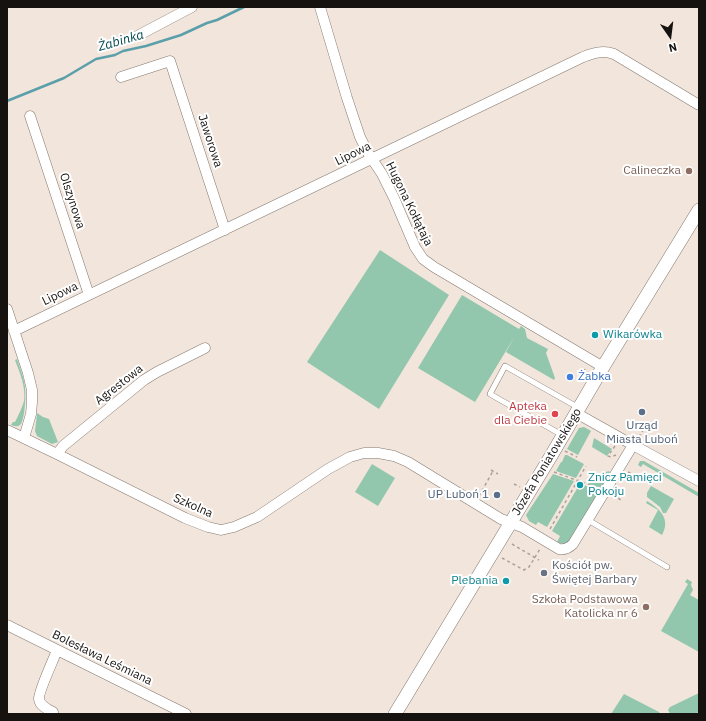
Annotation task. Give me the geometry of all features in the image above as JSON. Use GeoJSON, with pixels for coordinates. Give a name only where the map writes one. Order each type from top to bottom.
{"type":"FeatureCollection","features":[{"type":"Feature","properties":{"kind":"street"},"geometry":{"type":"LineString","coordinates":[[140,35],[192,7]]}},
{"type":"Feature","properties":{"kind":"street","name":"Hugona Kołłątaja"},"geometry":{"type":"LineString","coordinates":[[320,7],[357,130],[363,144],[382,174],[394,198],[415,247],[423,258],[428,263],[603,367]]}},
{"type":"Feature","properties":{"kind":"street","name":"Lipowa"},"geometry":{"type":"LineString","coordinates":[[14,331],[586,56],[600,52],[609,52],[699,105]]}},
{"type":"Feature","properties":{"kind":"street","name":"Jaworowa"},"geometry":{"type":"LineString","coordinates":[[121,77],[170,61],[225,230]]}},
{"type":"Feature","properties":{"kind":"street","name":"Olszynowa"},"geometry":{"type":"LineString","coordinates":[[30,116],[89,295]]}},
{"type":"Feature","properties":{"kind":"street","name":"Józefa Poniatowskiego"},"geometry":{"type":"LineString","coordinates":[[395,714],[699,210]]}},
{"type":"Feature","properties":{"kind":"street"},"geometry":{"type":"LineString","coordinates":[[8,313],[30,379],[32,390],[31,414],[24,438]]}},
{"type":"Feature","properties":{"kind":"street","name":"Agrestowa"},"geometry":{"type":"LineString","coordinates":[[57,454],[62,446],[144,380],[205,348]]}},
{"type":"Feature","properties":{"kind":"street"},"geometry":{"type":"LineString","coordinates":[[578,411],[635,442],[699,482]]}},
{"type":"Feature","properties":{"kind":"street","name":"Szkolna"},"geometry":{"type":"LineString","coordinates":[[7,430],[185,518],[214,529],[227,529],[249,520],[264,512],[344,459],[371,453],[385,454],[402,459],[501,519],[522,527],[559,549],[566,549],[570,547],[588,520]]}},
{"type":"Feature","properties":{"kind":"street"},"geometry":{"type":"LineString","coordinates":[[588,520],[635,442]]}},
{"type":"Feature","properties":{"kind":"street","name":"Bolesława Leśmiana"},"geometry":{"type":"LineString","coordinates":[[7,625],[186,714]]}},
{"type":"Feature","properties":{"kind":"street"},"geometry":{"type":"LineString","coordinates":[[53,712],[42,706],[39,699],[41,690],[57,650]]}},
{"type":"Feature","properties":{"kind":"lane"},"geometry":{"type":"LineString","coordinates":[[563,435],[490,394],[505,366],[578,411]]}},
{"type":"Feature","properties":{"kind":"lane"},"geometry":{"type":"LineString","coordinates":[[588,520],[667,568]]}},
{"type":"Feature","properties":{"kind":"path"},"geometry":{"type":"LineString","coordinates":[[585,382],[580,380],[586,369]]}},
{"type":"Feature","properties":{"kind":"path"},"geometry":{"type":"LineString","coordinates":[[635,442],[648,422]]}},
{"type":"Feature","properties":{"kind":"path"},"geometry":{"type":"LineString","coordinates":[[610,457],[608,456],[617,443]]}},
{"type":"Feature","properties":{"kind":"path"},"geometry":{"type":"LineString","coordinates":[[564,450],[577,457]]}},
{"type":"Feature","properties":{"kind":"path"},"geometry":{"type":"LineString","coordinates":[[550,529],[586,466]]}},
{"type":"Feature","properties":{"kind":"path"},"geometry":{"type":"LineString","coordinates":[[477,499],[492,471],[498,474]]}},
{"type":"Feature","properties":{"kind":"path"},"geometry":{"type":"LineString","coordinates":[[627,471],[636,476]]}},
{"type":"Feature","properties":{"kind":"path"},"geometry":{"type":"LineString","coordinates":[[555,472],[587,485]]}},
{"type":"Feature","properties":{"kind":"path"},"geometry":{"type":"LineString","coordinates":[[514,484],[520,487]]}},
{"type":"Feature","properties":{"kind":"path"},"geometry":{"type":"LineString","coordinates":[[612,495],[622,500]]}},
{"type":"Feature","properties":{"kind":"path"},"geometry":{"type":"LineString","coordinates":[[508,542],[539,560]]}},
{"type":"Feature","properties":{"kind":"path"},"geometry":{"type":"LineString","coordinates":[[500,556],[524,570],[529,567],[541,547]]}},
{"type":"Feature","properties":{"kind":"green space"},"geometry":{"type":"Polygon","coordinates":[[[380,250],[449,295],[379,409],[307,362],[380,250]]]}},
{"type":"Feature","properties":{"kind":"green space"},"geometry":{"type":"Polygon","coordinates":[[[462,295],[519,329],[521,326],[525,329],[527,338],[548,349],[546,353],[555,378],[554,380],[506,352],[515,336],[475,402],[418,368],[462,295]]]}},
{"type":"Feature","properties":{"kind":"green space"},"geometry":{"type":"Polygon","coordinates":[[[17,359],[24,380],[25,407],[22,423],[17,426],[11,425],[15,422],[20,412],[24,401],[24,391],[15,360],[17,359]]]}},
{"type":"Feature","properties":{"kind":"green space"},"geometry":{"type":"Polygon","coordinates":[[[37,413],[49,419],[58,442],[52,444],[37,436],[35,431],[37,413]]]}},
{"type":"Feature","properties":{"kind":"green space"},"geometry":{"type":"Polygon","coordinates":[[[584,427],[591,431],[578,455],[567,449],[579,428],[584,427]]]}},
{"type":"Feature","properties":{"kind":"green space"},"geometry":{"type":"Polygon","coordinates":[[[594,438],[612,449],[607,456],[592,447],[594,438]]]}},
{"type":"Feature","properties":{"kind":"green space"},"geometry":{"type":"Polygon","coordinates":[[[565,455],[584,464],[576,478],[556,471],[565,455]]]}},
{"type":"Feature","properties":{"kind":"green space"},"geometry":{"type":"Polygon","coordinates":[[[640,461],[644,461],[699,493],[699,497],[643,464],[641,467],[638,465],[640,461]]]}},
{"type":"Feature","properties":{"kind":"green space"},"geometry":{"type":"Polygon","coordinates":[[[372,464],[395,478],[378,506],[355,492],[372,464]]]}},
{"type":"Feature","properties":{"kind":"green space"},"geometry":{"type":"Polygon","coordinates":[[[609,471],[610,473],[601,488],[589,484],[587,481],[588,478],[609,471]]]}},
{"type":"Feature","properties":{"kind":"green space"},"geometry":{"type":"Polygon","coordinates":[[[553,474],[574,481],[547,527],[538,522],[536,525],[529,521],[526,515],[553,474]]]}},
{"type":"Feature","properties":{"kind":"green space"},"geometry":{"type":"Polygon","coordinates":[[[584,485],[599,491],[569,542],[563,544],[557,542],[560,536],[552,531],[578,487],[582,488],[584,485]]]}},
{"type":"Feature","properties":{"kind":"green space"},"geometry":{"type":"Polygon","coordinates":[[[651,486],[674,499],[666,513],[663,513],[660,507],[647,497],[647,493],[651,486]]]}},
{"type":"Feature","properties":{"kind":"green space"},"geometry":{"type":"Polygon","coordinates":[[[647,501],[660,511],[665,519],[662,535],[649,527],[658,510],[646,503],[647,501]]]}},
{"type":"Feature","properties":{"kind":"green space"},"geometry":{"type":"Polygon","coordinates":[[[687,579],[692,582],[691,585],[693,590],[690,595],[699,600],[699,652],[661,631],[688,584],[685,582],[687,579]]]}},
{"type":"Feature","properties":{"kind":"green space"},"geometry":{"type":"Polygon","coordinates":[[[699,693],[699,712],[694,714],[670,714],[668,710],[670,707],[699,693]]]}},
{"type":"Feature","properties":{"kind":"green space"},"geometry":{"type":"Polygon","coordinates":[[[624,694],[659,712],[660,714],[611,714],[624,694]]]}},
{"type":"Feature","properties":{"kind":"waterway","name":"Żabinka"},"geometry":{"type":"LineString","coordinates":[[7,101],[64,78],[96,59],[115,55],[123,51],[146,46],[181,35],[244,7]]}},
{"type":"Feature","properties":{"kind":"place","name":"Calineczka"},"geometry":{"type":"Point","coordinates":[689,171]}},
{"type":"Feature","properties":{"kind":"place","name":"Wikarówka"},"geometry":{"type":"Point","coordinates":[595,335]}},
{"type":"Feature","properties":{"kind":"place","name":"Żabka"},"geometry":{"type":"Point","coordinates":[570,377]}},
{"type":"Feature","properties":{"kind":"place","name":"Urząd Miasta Luboń"},"geometry":{"type":"Point","coordinates":[642,412]}},
{"type":"Feature","properties":{"kind":"place","name":"Apteka dla Ciebie"},"geometry":{"type":"Point","coordinates":[555,414]}},
{"type":"Feature","properties":{"kind":"place","name":"Znicz Pamięci Pokoju"},"geometry":{"type":"Point","coordinates":[580,485]}},
{"type":"Feature","properties":{"kind":"place","name":"UP Luboń 1"},"geometry":{"type":"Point","coordinates":[497,495]}},
{"type":"Feature","properties":{"kind":"place","name":"Kościół pw. Świętej Barbary"},"geometry":{"type":"Point","coordinates":[544,573]}},
{"type":"Feature","properties":{"kind":"place","name":"Plebania"},"geometry":{"type":"Point","coordinates":[506,581]}},
{"type":"Feature","properties":{"kind":"place","name":"Szkoła Podstawowa Katolicka nr 6"},"geometry":{"type":"Point","coordinates":[646,607]}}]}
